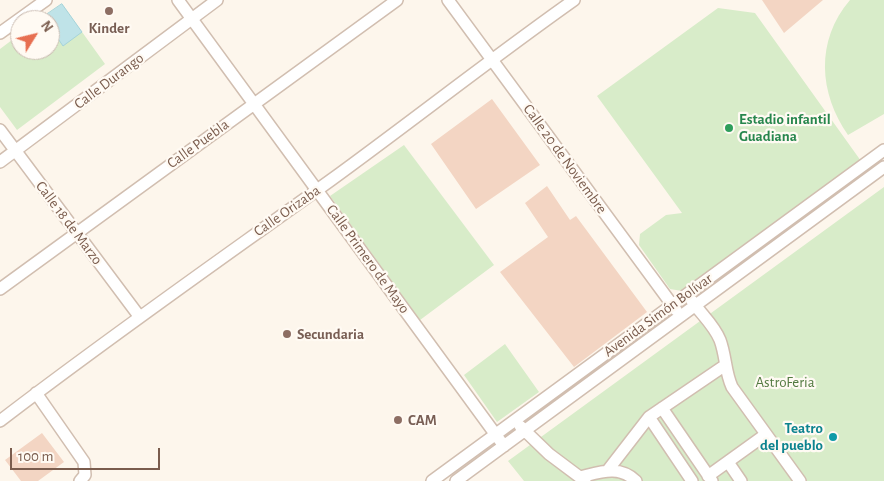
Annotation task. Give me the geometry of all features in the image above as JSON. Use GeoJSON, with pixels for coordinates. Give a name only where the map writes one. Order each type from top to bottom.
{"type":"FeatureCollection","features":[{"type":"Feature","properties":{"kind":"street"},"geometry":{"type":"LineString","coordinates":[[0,33],[46,0]]}},
{"type":"Feature","properties":{"kind":"street","name":"Calle Primero de Mayo"},"geometry":{"type":"LineString","coordinates":[[178,0],[504,446]]}},
{"type":"Feature","properties":{"kind":"street","name":"Calle Durango"},"geometry":{"type":"LineString","coordinates":[[0,162],[217,0]]}},
{"type":"Feature","properties":{"kind":"street","name":"Calle Puebla"},"geometry":{"type":"LineString","coordinates":[[0,289],[397,0]]}},
{"type":"Feature","properties":{"kind":"street","name":"Calle 20 de Noviembre"},"geometry":{"type":"LineString","coordinates":[[448,0],[681,317]]}},
{"type":"Feature","properties":{"kind":"street","name":"Calle Orizaba"},"geometry":{"type":"LineString","coordinates":[[0,421],[139,316],[318,190],[399,131],[491,59],[574,0]]}},
{"type":"Feature","properties":{"kind":"street","name":"Calle 18 de Marzo"},"geometry":{"type":"LineString","coordinates":[[0,130],[139,316]]}},
{"type":"Feature","properties":{"kind":"street","name":"Avenida Simón Bolívar"},"geometry":{"type":"LineString","coordinates":[[432,481],[496,436],[672,304],[884,150]]}},
{"type":"Feature","properties":{"kind":"street","name":"Avenida Simón Bolívar"},"geometry":{"type":"LineString","coordinates":[[456,481],[884,167]]}},
{"type":"Feature","properties":{"kind":"street"},"geometry":{"type":"LineString","coordinates":[[687,293],[716,332],[724,354],[724,366],[732,387],[800,481]]}},
{"type":"Feature","properties":{"kind":"street"},"geometry":{"type":"LineString","coordinates":[[608,470],[649,417],[724,366]]}},
{"type":"Feature","properties":{"kind":"street"},"geometry":{"type":"LineString","coordinates":[[36,393],[84,462],[85,475],[80,481]]}},
{"type":"Feature","properties":{"kind":"street"},"geometry":{"type":"LineString","coordinates":[[662,408],[710,478],[728,462],[765,435]]}},
{"type":"Feature","properties":{"kind":"street"},"geometry":{"type":"LineString","coordinates":[[649,417],[692,481]]}},
{"type":"Feature","properties":{"kind":"street"},"geometry":{"type":"LineString","coordinates":[[516,421],[549,454],[583,479],[608,470],[620,471],[636,481]]}},
{"type":"Feature","properties":{"kind":"street"},"geometry":{"type":"LineString","coordinates":[[728,462],[741,481]]}},
{"type":"Feature","properties":{"kind":"green space"},"geometry":{"type":"Polygon","coordinates":[[[850,0],[884,0],[884,114],[848,135],[838,119],[831,102],[825,67],[826,50],[831,32],[850,0]]]}},
{"type":"Feature","properties":{"kind":"green space"},"geometry":{"type":"Polygon","coordinates":[[[62,4],[105,64],[17,130],[0,107],[0,49],[10,42],[10,60],[60,60],[60,10],[53,10],[62,4]]]}},
{"type":"Feature","properties":{"kind":"green space","name":"Estadio infantil Guadiana"},"geometry":{"type":"Polygon","coordinates":[[[718,8],[755,13],[861,161],[682,291],[670,289],[639,245],[640,234],[666,215],[682,213],[597,96],[718,8]]]}},
{"type":"Feature","properties":{"kind":"green space"},"geometry":{"type":"Polygon","coordinates":[[[404,145],[494,265],[420,320],[330,196],[404,145]]]}},
{"type":"Feature","properties":{"kind":"green space","name":"AstroFeria"},"geometry":{"type":"Polygon","coordinates":[[[884,187],[884,481],[524,481],[508,461],[884,187]]]}},
{"type":"Feature","properties":{"kind":"green space"},"geometry":{"type":"Polygon","coordinates":[[[505,344],[539,392],[497,422],[464,375],[505,344]]]}},
{"type":"Feature","properties":{"kind":"water"},"geometry":{"type":"Polygon","coordinates":[[[62,4],[82,32],[63,46],[60,42],[60,10],[53,10],[62,4]]]}},
{"type":"Feature","properties":{"kind":"building"},"geometry":{"type":"Polygon","coordinates":[[[762,0],[823,0],[784,33],[762,0]]]}},
{"type":"Feature","properties":{"kind":"building"},"geometry":{"type":"Polygon","coordinates":[[[492,99],[540,165],[476,209],[431,144],[492,99]]]}},
{"type":"Feature","properties":{"kind":"building"},"geometry":{"type":"Polygon","coordinates":[[[547,186],[570,220],[576,216],[647,312],[574,367],[500,272],[548,237],[525,203],[547,186]]]}},
{"type":"Feature","properties":{"kind":"building"},"geometry":{"type":"Polygon","coordinates":[[[42,433],[64,462],[38,481],[21,481],[5,460],[42,433]]]}},
{"type":"Feature","properties":{"kind":"place","name":"Kinder"},"geometry":{"type":"Point","coordinates":[109,11]}},
{"type":"Feature","properties":{"kind":"place","name":"Estadio infantil Guadiana"},"geometry":{"type":"Point","coordinates":[729,128]}},
{"type":"Feature","properties":{"kind":"place","name":"Secundaria"},"geometry":{"type":"Point","coordinates":[287,334]}},
{"type":"Feature","properties":{"kind":"place","name":"CAM"},"geometry":{"type":"Point","coordinates":[398,420]}},
{"type":"Feature","properties":{"kind":"place","name":"Teatro del pueblo"},"geometry":{"type":"Point","coordinates":[833,437]}}]}
